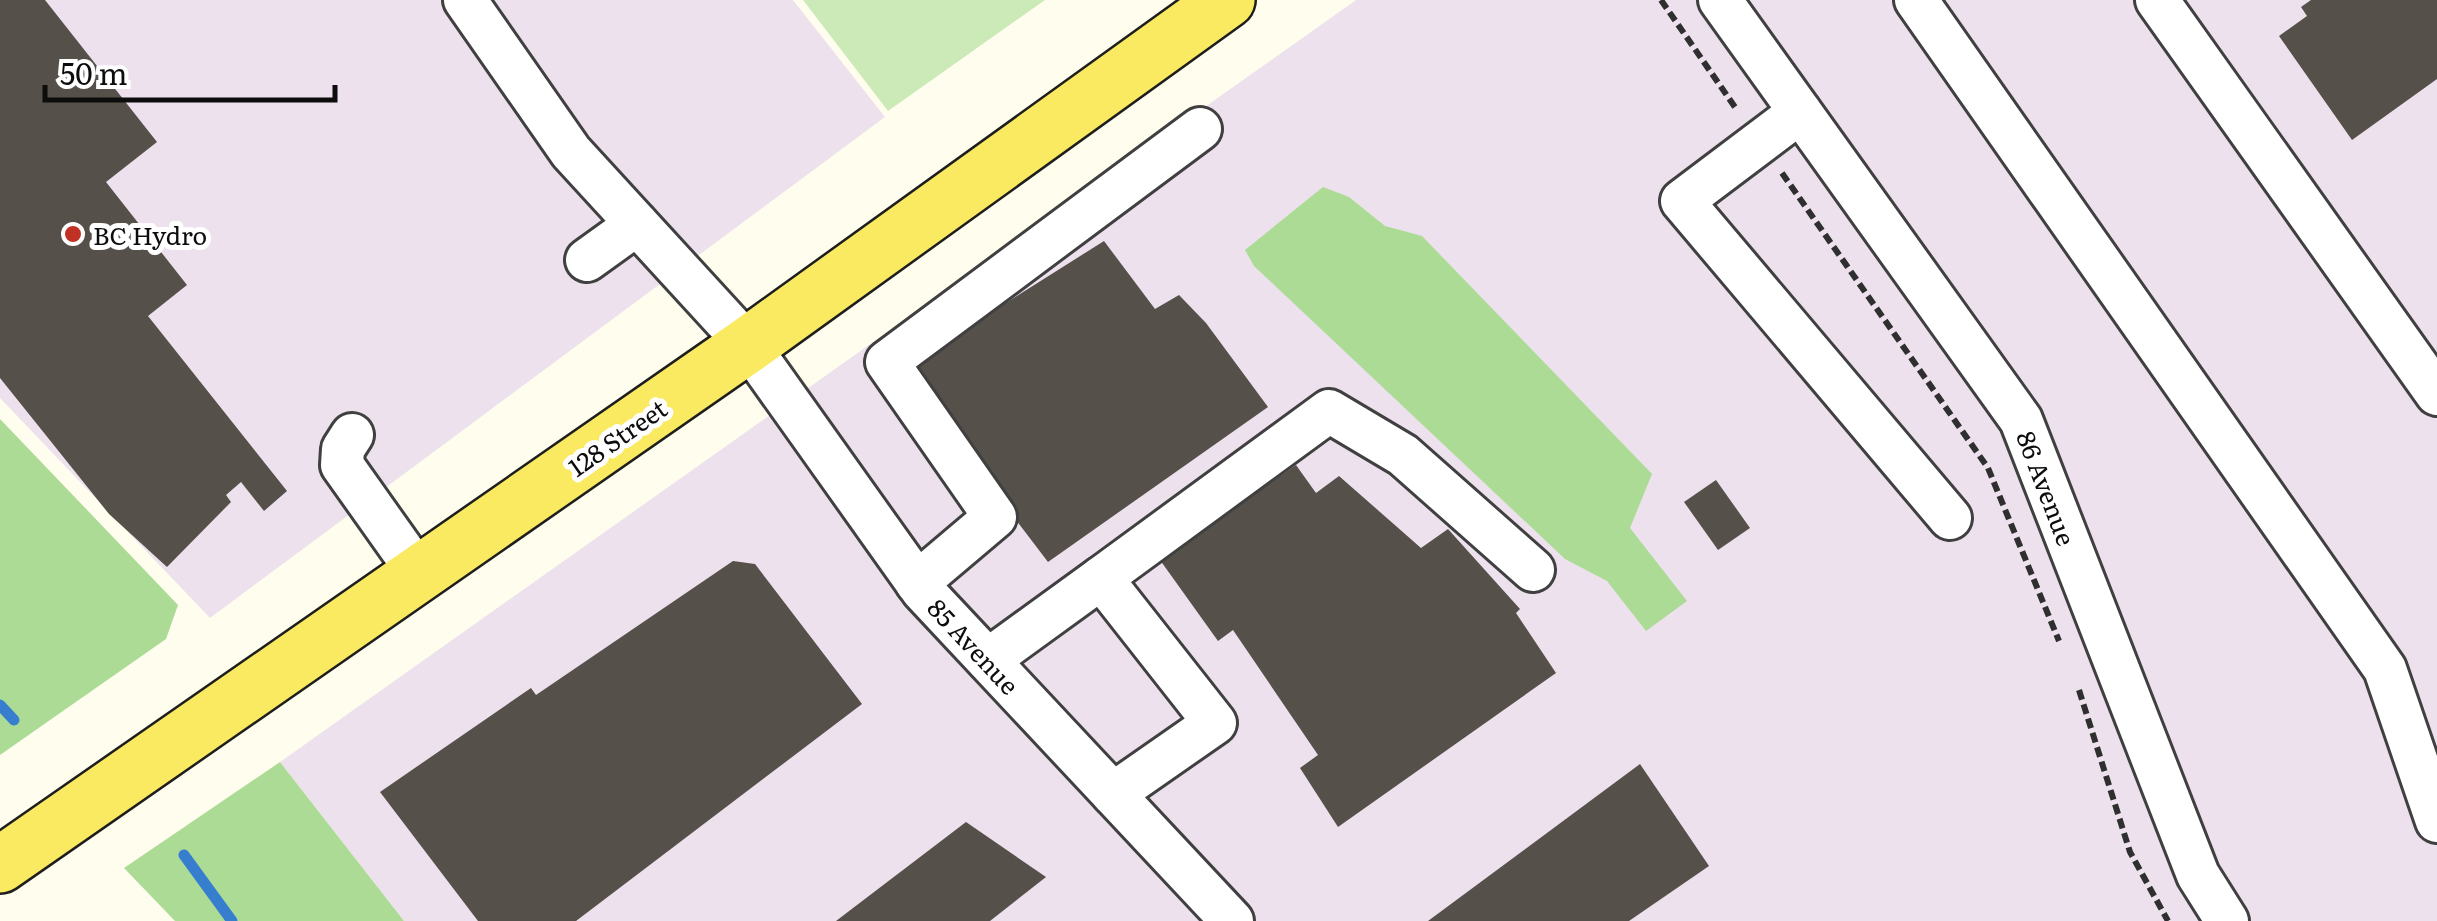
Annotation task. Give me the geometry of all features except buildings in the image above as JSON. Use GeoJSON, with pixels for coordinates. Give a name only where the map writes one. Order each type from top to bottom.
{"type":"FeatureCollection","features":[{"type":"Feature","properties":{"kind":"main road","name":"128 Street"},"geometry":{"type":"LineString","coordinates":[[0,864],[748,345],[1227,0]]}},
{"type":"Feature","properties":{"kind":"street","name":"85 Avenue"},"geometry":{"type":"LineString","coordinates":[[465,0],[571,152],[748,345],[918,583],[1232,921]]}},
{"type":"Feature","properties":{"kind":"street"},"geometry":{"type":"LineString","coordinates":[[1916,0],[2385,669],[2437,821]]}},
{"type":"Feature","properties":{"kind":"street"},"geometry":{"type":"LineString","coordinates":[[2157,0],[2437,394]]}},
{"type":"Feature","properties":{"kind":"street","name":"86 Avenue"},"geometry":{"type":"LineString","coordinates":[[1734,5],[1800,112],[2020,420],[2198,875],[2228,921]]}},
{"type":"Feature","properties":{"kind":"street"},"geometry":{"type":"LineString","coordinates":[[1800,112],[1682,201],[1950,518]]}},
{"type":"Feature","properties":{"kind":"street"},"geometry":{"type":"LineString","coordinates":[[918,583],[995,517],[887,362],[1200,129]]}},
{"type":"Feature","properties":{"kind":"street"},"geometry":{"type":"LineString","coordinates":[[588,260],[637,224]]}},
{"type":"Feature","properties":{"kind":"street"},"geometry":{"type":"LineString","coordinates":[[988,660],[1330,411],[1404,456],[1533,570]]}},
{"type":"Feature","properties":{"kind":"street"},"geometry":{"type":"LineString","coordinates":[[352,435],[343,449],[342,465],[420,575]]}},
{"type":"Feature","properties":{"kind":"street"},"geometry":{"type":"LineString","coordinates":[[1101,578],[1214,723],[1113,794]]}},
{"type":"Feature","properties":{"kind":"shaded area"},"geometry":{"type":"Polygon","coordinates":[[[0,0],[793,0],[885,117],[210,618],[0,398],[0,0]]]}},
{"type":"Feature","properties":{"kind":"shaded area"},"geometry":{"type":"Polygon","coordinates":[[[1356,0],[2437,0],[2437,921],[404,921],[280,762],[1356,0]]]}},
{"type":"Feature","properties":{"kind":"green space"},"geometry":{"type":"Polygon","coordinates":[[[803,0],[1045,0],[888,111],[803,0]]]}},
{"type":"Feature","properties":{"kind":"green space"},"geometry":{"type":"Polygon","coordinates":[[[1323,187],[1349,197],[1385,226],[1422,236],[1652,474],[1630,528],[1687,601],[1646,631],[1607,581],[1565,559],[1254,266],[1245,250],[1323,187]]]}},
{"type":"Feature","properties":{"kind":"green space"},"geometry":{"type":"Polygon","coordinates":[[[0,419],[178,605],[166,639],[0,755],[0,419]]]}},
{"type":"Feature","properties":{"kind":"green space"},"geometry":{"type":"Polygon","coordinates":[[[280,762],[404,921],[175,921],[124,868],[280,762]]]}},
{"type":"Feature","properties":{"kind":"waterway"},"geometry":{"type":"LineString","coordinates":[[0,705],[14,720]]}},
{"type":"Feature","properties":{"kind":"waterway"},"geometry":{"type":"LineString","coordinates":[[184,855],[232,921]]}},
{"type":"Feature","properties":{"kind":"place","name":"BC Hydro"},"geometry":{"type":"Point","coordinates":[73,234]}}]}
